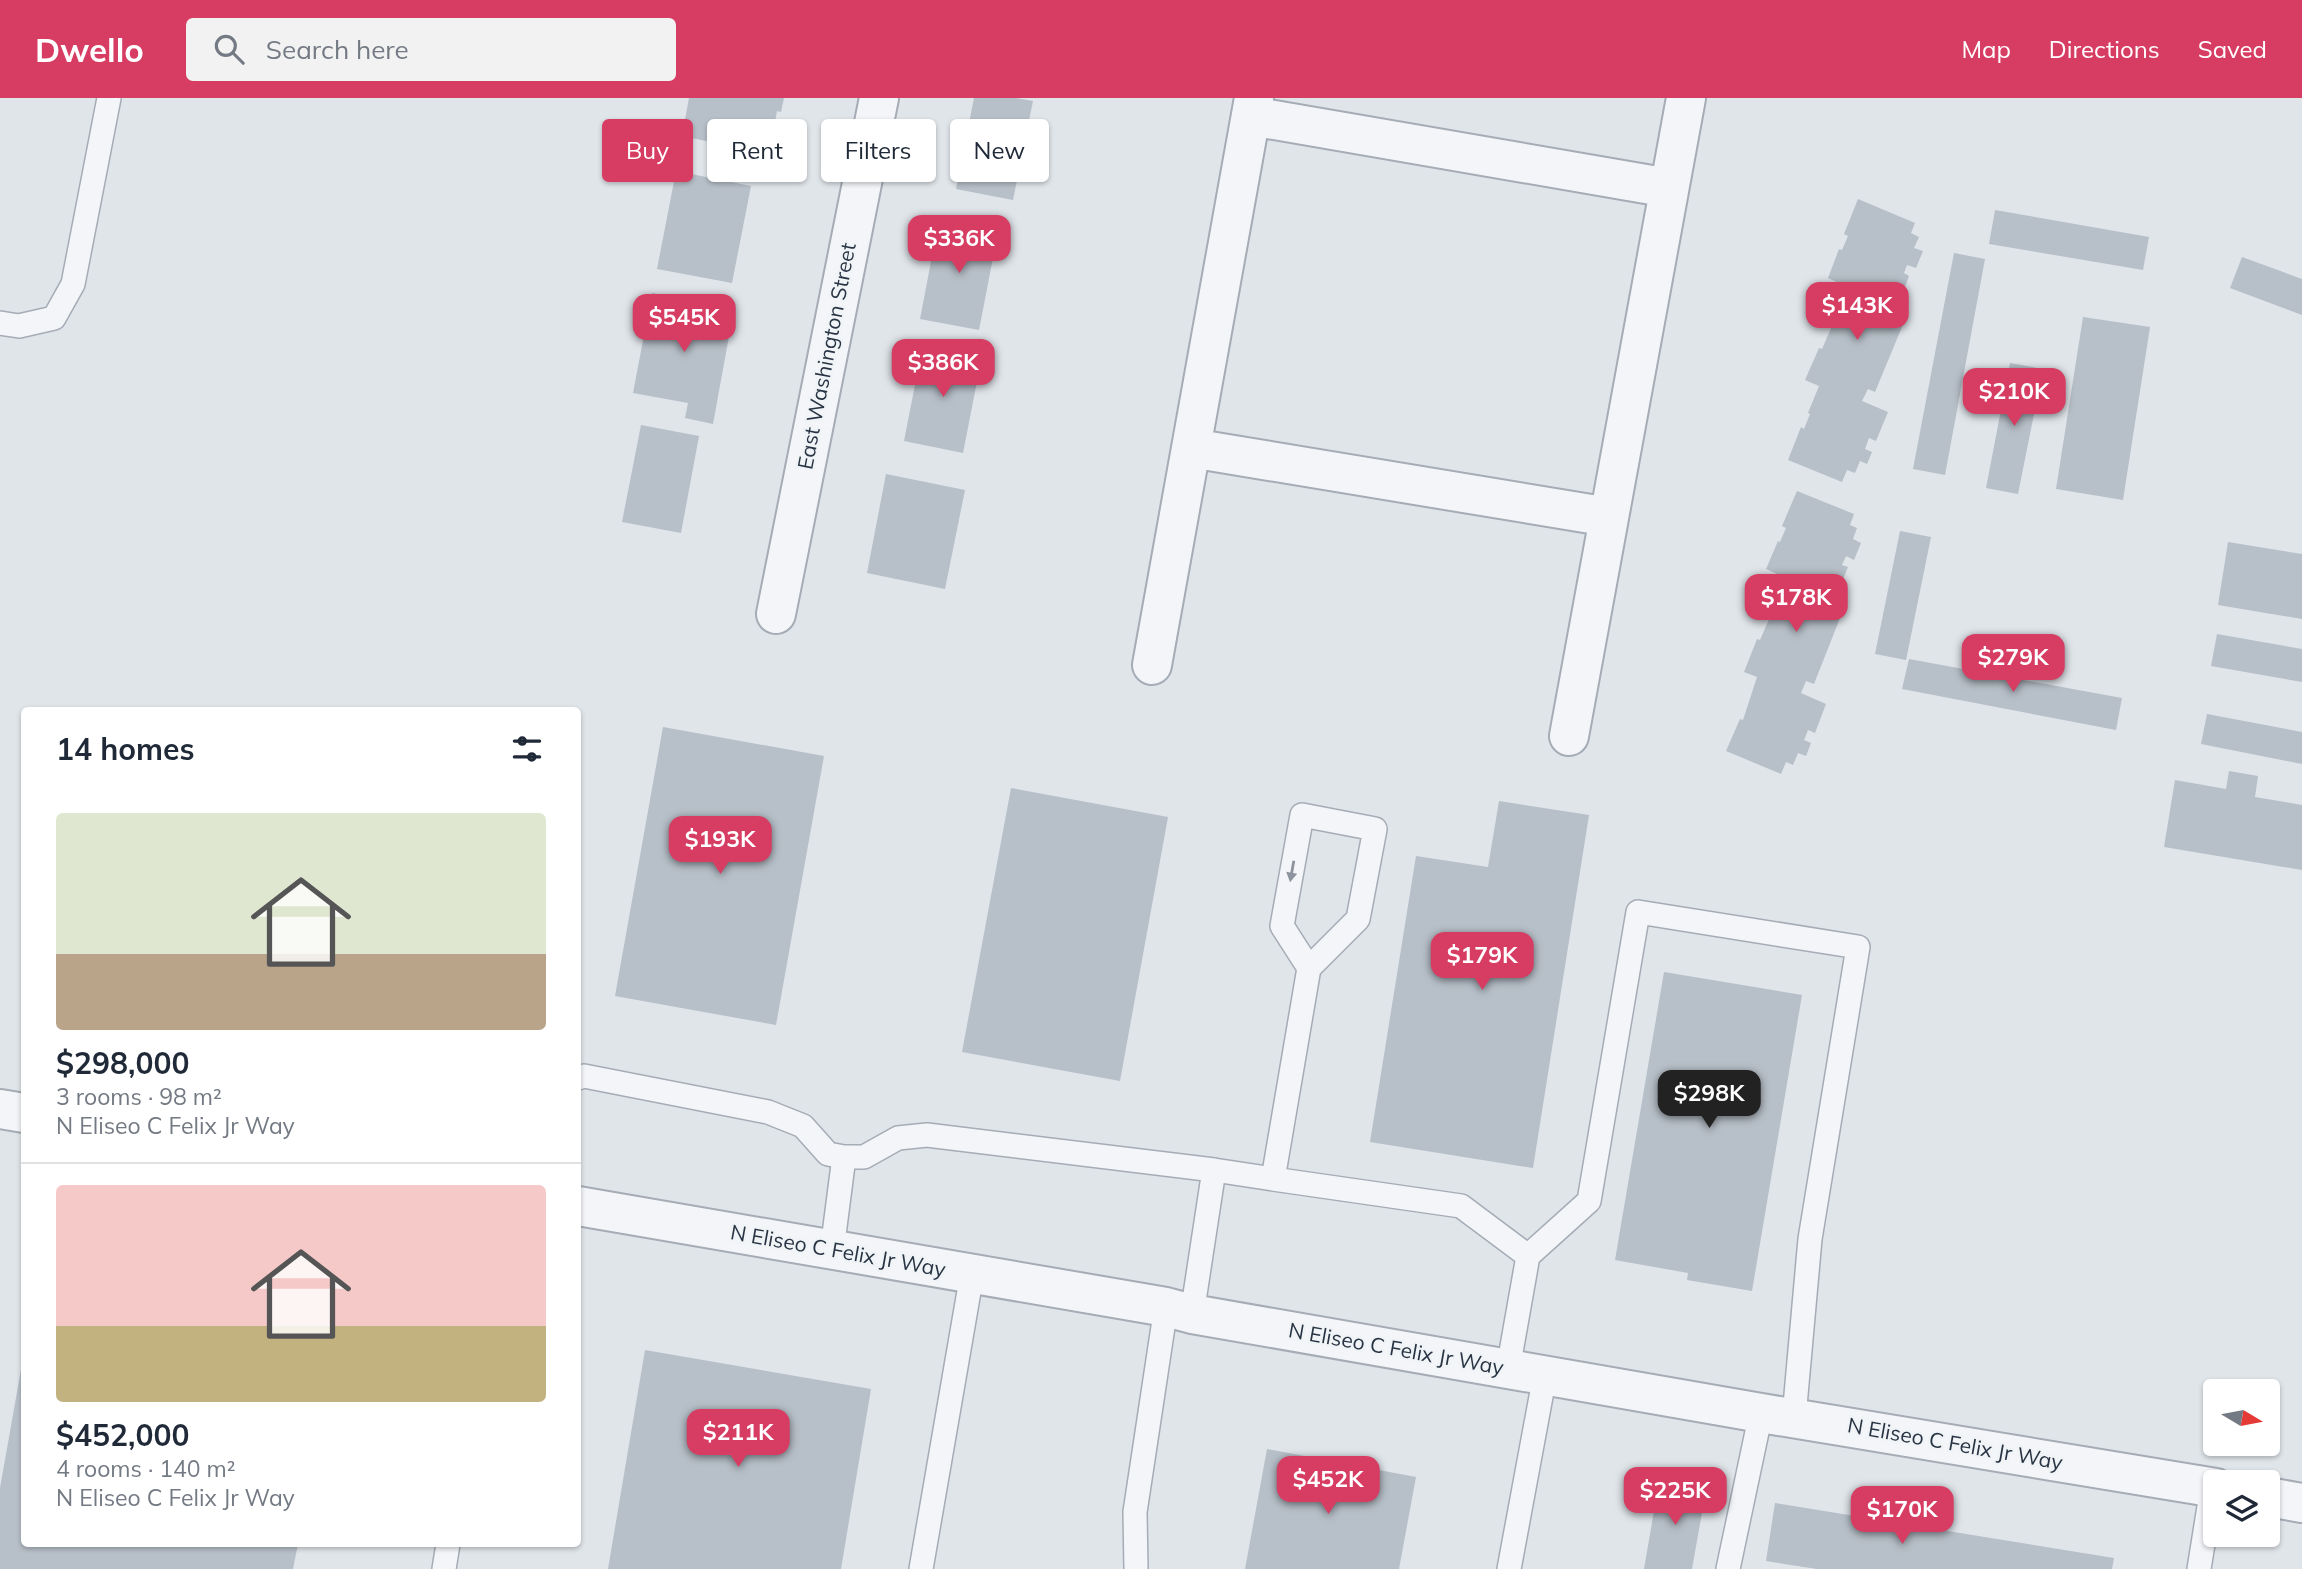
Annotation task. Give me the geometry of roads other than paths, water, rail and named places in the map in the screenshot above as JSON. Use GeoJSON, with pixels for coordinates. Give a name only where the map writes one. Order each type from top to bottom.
{"type":"FeatureCollection","features":[{"type":"Feature","properties":{"kind":"street","name":"East Washington Street"},"geometry":{"type":"LineString","coordinates":[[776,614],[879,98]]}},
{"type":"Feature","properties":{"kind":"street"},"geometry":{"type":"LineString","coordinates":[[1569,736],[1686,98]]}},
{"type":"Feature","properties":{"kind":"street"},"geometry":{"type":"LineString","coordinates":[[1152,665],[1253,107],[1669,188]]}},
{"type":"Feature","properties":{"kind":"street"},"geometry":{"type":"LineString","coordinates":[[1191,448],[1609,517]]}},
{"type":"Feature","properties":{"kind":"street"},"geometry":{"type":"LineString","coordinates":[[0,1109],[21,1112]]}},
{"type":"Feature","properties":{"kind":"street","name":"N Eliseo C Felix Jr Way"},"geometry":{"type":"LineString","coordinates":[[581,1207],[1508,1369],[2203,1486]]}},
{"type":"Feature","properties":{"kind":"street"},"geometry":{"type":"LineString","coordinates":[[2280,1499],[2302,1503]]}},
{"type":"Feature","properties":{"kind":"lane"},"geometry":{"type":"LineString","coordinates":[[0,323],[19,326],[54,318],[73,284],[109,98]]}},
{"type":"Feature","properties":{"kind":"lane"},"geometry":{"type":"LineString","coordinates":[[1273,1178],[1310,968],[1358,919],[1375,829],[1302,816],[1282,926],[1310,968]]}},
{"type":"Feature","properties":{"kind":"lane"},"geometry":{"type":"LineString","coordinates":[[1508,1369],[1528,1256],[1589,1201],[1638,912],[1858,947],[1778,1415],[1728,1569]]}},
{"type":"Feature","properties":{"kind":"lane"},"geometry":{"type":"LineString","coordinates":[[581,1077],[768,1112],[803,1126],[828,1154],[844,1157],[864,1157],[898,1138],[927,1135],[1214,1170],[1461,1206],[1528,1256]]}},
{"type":"Feature","properties":{"kind":"lane"},"geometry":{"type":"LineString","coordinates":[[832,1250],[844,1157]]}},
{"type":"Feature","properties":{"kind":"lane"},"geometry":{"type":"LineString","coordinates":[[1136,1569],[1135,1512],[1179,1310],[1214,1170]]}},
{"type":"Feature","properties":{"kind":"lane"},"geometry":{"type":"LineString","coordinates":[[920,1569],[972,1274]]}},
{"type":"Feature","properties":{"kind":"lane"},"geometry":{"type":"LineString","coordinates":[[1509,1569],[1545,1375]]}},
{"type":"Feature","properties":{"kind":"lane"},"geometry":{"type":"LineString","coordinates":[[444,1569],[448,1547]]}},
{"type":"Feature","properties":{"kind":"lane"},"geometry":{"type":"LineString","coordinates":[[2199,1569],[2203,1547]]}}]}
